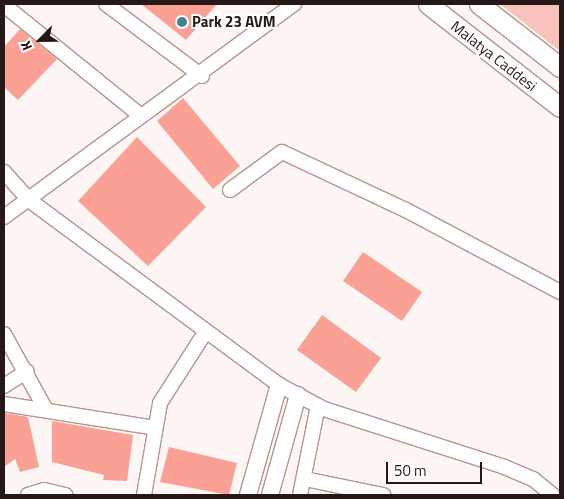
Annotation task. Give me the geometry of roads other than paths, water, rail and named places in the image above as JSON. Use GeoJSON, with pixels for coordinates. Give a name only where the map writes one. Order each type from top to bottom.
{"type":"FeatureCollection","features":[{"type":"Feature","properties":{"kind":"highway","name":"Malatya Caddesi"},"geometry":{"type":"LineString","coordinates":[[428,4],[560,107]]}},
{"type":"Feature","properties":{"kind":"highway"},"geometry":{"type":"LineString","coordinates":[[479,4],[560,67]]}},
{"type":"Feature","properties":{"kind":"main road"},"geometry":{"type":"LineString","coordinates":[[248,495],[279,385]]}},
{"type":"Feature","properties":{"kind":"main road"},"geometry":{"type":"LineString","coordinates":[[270,495],[298,396]]}},
{"type":"Feature","properties":{"kind":"street"},"geometry":{"type":"LineString","coordinates":[[106,4],[202,76]]}},
{"type":"Feature","properties":{"kind":"street"},"geometry":{"type":"LineString","coordinates":[[4,217],[141,116],[202,76],[294,4]]}},
{"type":"Feature","properties":{"kind":"street"},"geometry":{"type":"LineString","coordinates":[[4,5],[141,116]]}},
{"type":"Feature","properties":{"kind":"street"},"geometry":{"type":"LineString","coordinates":[[230,190],[282,152],[406,210],[560,292]]}},
{"type":"Feature","properties":{"kind":"street"},"geometry":{"type":"LineString","coordinates":[[4,172],[29,200],[279,385],[318,406],[502,466],[533,479],[553,495]]}},
{"type":"Feature","properties":{"kind":"street"},"geometry":{"type":"LineString","coordinates":[[144,495],[160,403],[206,331]]}},
{"type":"Feature","properties":{"kind":"street"},"geometry":{"type":"LineString","coordinates":[[4,334],[27,371],[46,410]]}},
{"type":"Feature","properties":{"kind":"street"},"geometry":{"type":"LineString","coordinates":[[4,386],[27,371]]}},
{"type":"Feature","properties":{"kind":"street"},"geometry":{"type":"LineString","coordinates":[[4,404],[155,428]]}},
{"type":"Feature","properties":{"kind":"street"},"geometry":{"type":"LineString","coordinates":[[300,495],[305,479],[318,406]]}},
{"type":"Feature","properties":{"kind":"street"},"geometry":{"type":"LineString","coordinates":[[305,479],[383,495]]}},
{"type":"Feature","properties":{"kind":"street"},"geometry":{"type":"LineString","coordinates":[[28,495],[44,490],[65,495]]}},
{"type":"Feature","properties":{"kind":"place","name":"Park 23 AVM"},"geometry":{"type":"Point","coordinates":[182,22]}}]}
